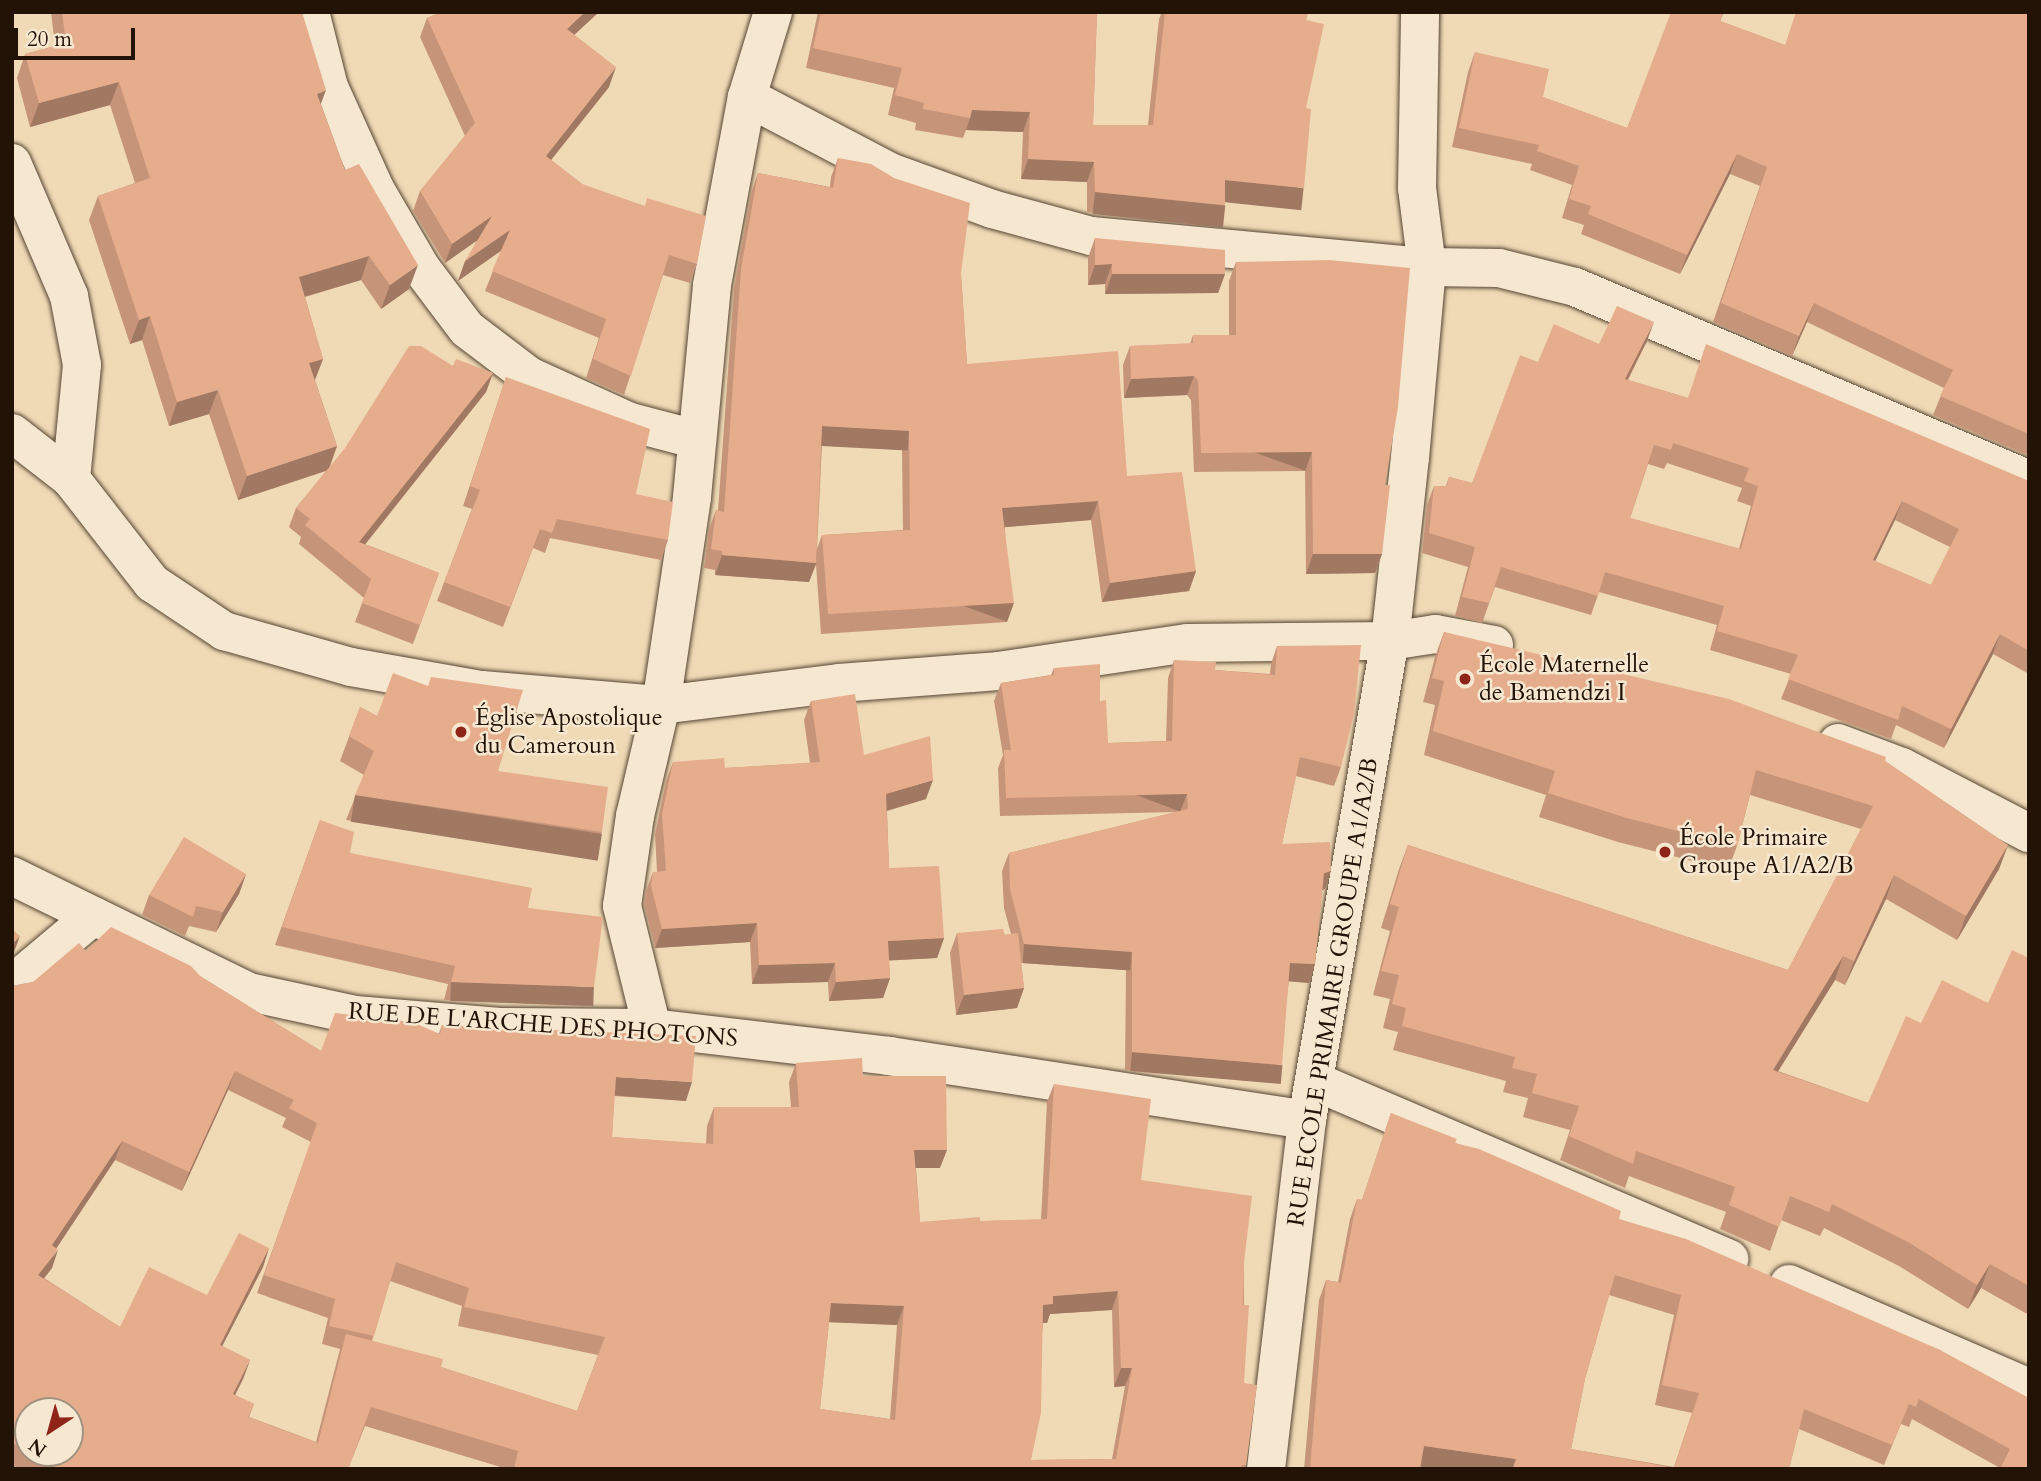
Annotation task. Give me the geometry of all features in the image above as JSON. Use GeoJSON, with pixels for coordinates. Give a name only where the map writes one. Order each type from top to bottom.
{"type":"FeatureCollection","features":[{"type":"Feature","properties":{"kind":"street"},"geometry":{"type":"LineString","coordinates":[[310,12],[329,87],[375,189],[421,268],[467,329],[528,376],[631,422],[695,439]]}},
{"type":"Feature","properties":{"kind":"street"},"geometry":{"type":"LineString","coordinates":[[652,1028],[622,906],[635,816],[661,705],[692,497],[695,439],[712,285],[747,97],[774,12]]}},
{"type":"Feature","properties":{"kind":"street","name":"RUE ECOLE PRIMAIRE GROUPE A1/A2/B"},"geometry":{"type":"LineString","coordinates":[[1266,1469],[1307,1120],[1390,640],[1427,267],[1417,188],[1420,12]]}},
{"type":"Feature","properties":{"kind":"street"},"geometry":{"type":"LineString","coordinates":[[747,97],[890,172],[992,209],[1091,236],[1427,267],[1499,268],[1575,287],[2029,480]]}},
{"type":"Feature","properties":{"kind":"street"},"geometry":{"type":"LineString","coordinates":[[12,163],[69,296],[80,354],[71,479]]}},
{"type":"Feature","properties":{"kind":"street"},"geometry":{"type":"LineString","coordinates":[[12,433],[71,479],[152,583],[223,631],[351,667],[482,690],[661,705],[839,683],[998,671],[1188,643],[1390,640],[1435,634],[1524,653]]}},
{"type":"Feature","properties":{"kind":"street"},"geometry":{"type":"LineString","coordinates":[[1802,730],[1902,768],[2029,833]]}},
{"type":"Feature","properties":{"kind":"street","name":"RUE DE L'ARCHE DES PHOTONS"},"geometry":{"type":"LineString","coordinates":[[12,876],[249,992],[355,1015],[500,1027],[652,1028],[889,1056],[1307,1120]]}},
{"type":"Feature","properties":{"kind":"street"},"geometry":{"type":"LineString","coordinates":[[12,984],[93,916]]}},
{"type":"Feature","properties":{"kind":"street"},"geometry":{"type":"LineString","coordinates":[[1314,1081],[1472,1145],[2029,1388]]}},
{"type":"Feature","properties":{"kind":"building"},"geometry":{"type":"Polygon","coordinates":[[[62,12],[302,12],[326,90],[317,94],[345,170],[359,164],[418,265],[390,285],[369,256],[299,277],[323,359],[309,363],[337,446],[247,476],[218,390],[177,402],[150,316],[139,320],[98,196],[150,178],[119,82],[39,103],[25,54],[66,43],[62,12]]]}},
{"type":"Feature","properties":{"kind":"building"},"geometry":{"type":"Polygon","coordinates":[[[441,12],[585,12],[567,29],[616,67],[546,156],[582,184],[645,206],[647,198],[706,216],[697,264],[669,255],[631,376],[593,359],[606,319],[492,271],[510,230],[465,261],[492,216],[452,244],[420,191],[475,123],[427,18],[441,12]]]}},
{"type":"Feature","properties":{"kind":"building"},"geometry":{"type":"Polygon","coordinates":[[[821,12],[1097,12],[1093,125],[1153,125],[1165,12],[1308,12],[1306,20],[1324,24],[1306,108],[1311,109],[1304,188],[1225,180],[1225,205],[1095,192],[1094,162],[1028,159],[1030,112],[972,110],[970,118],[923,109],[924,103],[895,95],[902,68],[813,48],[821,12]]]}},
{"type":"Feature","properties":{"kind":"building"},"geometry":{"type":"Polygon","coordinates":[[[1671,12],[1723,12],[1720,21],[1785,45],[1796,12],[2029,12],[2029,434],[1940,396],[1953,370],[1814,303],[1799,336],[1721,303],[1767,167],[1737,154],[1687,255],[1588,214],[1591,206],[1569,199],[1579,166],[1537,151],[1539,145],[1459,128],[1475,52],[1549,69],[1543,97],[1627,128],[1671,12]]]}},
{"type":"Feature","properties":{"kind":"building"},"geometry":{"type":"Polygon","coordinates":[[[838,158],[871,164],[894,178],[970,203],[961,274],[967,364],[1118,351],[1127,476],[1182,472],[1196,571],[1110,583],[1098,501],[1002,508],[1014,603],[828,614],[822,535],[910,530],[909,431],[822,426],[816,563],[722,555],[722,551],[711,549],[716,510],[724,512],[741,269],[758,173],[833,188],[838,158]]]}},
{"type":"Feature","properties":{"kind":"building"},"geometry":{"type":"Polygon","coordinates":[[[1095,238],[1225,250],[1225,274],[1112,274],[1112,264],[1095,265],[1095,238]]]}},
{"type":"Feature","properties":{"kind":"building"},"geometry":{"type":"Polygon","coordinates":[[[1329,260],[1410,268],[1398,407],[1385,485],[1390,485],[1382,554],[1313,554],[1312,452],[1201,453],[1198,380],[1194,376],[1131,379],[1130,346],[1193,343],[1193,335],[1236,335],[1236,262],[1329,260]]]}},
{"type":"Feature","properties":{"kind":"building"},"geometry":{"type":"Polygon","coordinates":[[[1617,306],[1654,322],[1625,379],[1688,398],[1706,344],[2029,481],[2029,651],[2000,634],[1951,729],[1902,706],[1898,720],[1788,679],[1798,655],[1717,631],[1724,606],[1605,572],[1598,596],[1501,567],[1489,603],[1462,597],[1475,547],[1429,533],[1434,486],[1447,486],[1449,477],[1472,483],[1520,355],[1538,362],[1554,324],[1599,344],[1617,306]],[[1673,443],[1671,450],[1654,445],[1630,518],[1741,549],[1758,486],[1744,481],[1749,468],[1673,443]],[[1902,501],[1873,560],[1931,585],[1959,529],[1902,501]]]}},
{"type":"Feature","properties":{"kind":"building"},"geometry":{"type":"Polygon","coordinates":[[[409,346],[421,346],[453,366],[456,359],[493,373],[359,542],[439,573],[420,625],[362,603],[371,579],[305,525],[310,519],[296,508],[345,448],[409,346]]]}},
{"type":"Feature","properties":{"kind":"building"},"geometry":{"type":"Polygon","coordinates":[[[506,377],[650,429],[636,494],[673,502],[668,540],[557,519],[552,533],[540,529],[510,607],[444,582],[480,490],[470,486],[506,377]]]}},
{"type":"Feature","properties":{"kind":"building"},"geometry":{"type":"Polygon","coordinates":[[[1444,632],[1729,699],[1886,757],[1885,761],[2008,845],[1966,916],[1894,875],[1854,961],[1843,956],[1773,1070],[1868,1103],[1906,1016],[1921,1023],[1942,980],[1988,1003],[2012,950],[2029,958],[2029,1286],[1990,1264],[1977,1285],[1908,1242],[1832,1204],[1829,1212],[1790,1196],[1779,1227],[1729,1205],[1735,1187],[1636,1151],[1633,1164],[1569,1136],[1579,1106],[1532,1093],[1537,1074],[1512,1068],[1515,1057],[1402,1026],[1406,1008],[1392,1004],[1399,975],[1381,971],[1399,907],[1390,904],[1408,845],[1788,970],[1873,806],[1756,770],[1737,846],[1627,818],[1548,793],[1555,771],[1433,731],[1444,681],[1432,678],[1444,632]]]}},
{"type":"Feature","properties":{"kind":"building"},"geometry":{"type":"Polygon","coordinates":[[[1361,645],[1354,714],[1341,767],[1300,757],[1282,844],[1330,842],[1331,871],[1324,873],[1315,964],[1290,963],[1282,1065],[1132,1052],[1132,952],[1024,944],[1010,889],[1009,853],[1188,809],[1187,794],[1006,798],[1004,750],[1011,750],[1001,683],[1054,675],[1054,668],[1100,664],[1100,701],[1106,700],[1108,743],[1172,741],[1174,660],[1216,662],[1215,670],[1275,675],[1277,646],[1361,645]]]}},
{"type":"Feature","properties":{"kind":"building"},"geometry":{"type":"Polygon","coordinates":[[[393,673],[428,686],[431,677],[523,690],[498,771],[608,787],[602,832],[355,795],[374,751],[349,736],[360,707],[377,716],[393,673]]]}},
{"type":"Feature","properties":{"kind":"building"},"geometry":{"type":"Polygon","coordinates":[[[855,694],[864,755],[930,736],[933,780],[886,794],[889,868],[939,866],[944,938],[888,941],[890,978],[836,982],[835,963],[759,965],[757,923],[662,929],[651,886],[653,872],[666,871],[662,814],[673,762],[724,758],[725,768],[820,762],[811,701],[855,694]]]}},
{"type":"Feature","properties":{"kind":"building"},"geometry":{"type":"Polygon","coordinates":[[[320,820],[354,832],[350,853],[532,888],[528,908],[603,917],[594,987],[451,982],[455,966],[282,927],[320,820]]]}},
{"type":"Feature","properties":{"kind":"building"},"geometry":{"type":"Polygon","coordinates":[[[184,837],[246,874],[223,912],[196,906],[193,917],[149,895],[184,837]]]}},
{"type":"Feature","properties":{"kind":"building"},"geometry":{"type":"Polygon","coordinates":[[[111,927],[191,966],[200,976],[321,1051],[335,1013],[412,1022],[440,1034],[442,1025],[696,1036],[692,1082],[616,1077],[612,1137],[713,1144],[714,1107],[799,1107],[796,1063],[862,1058],[863,1076],[946,1076],[947,1150],[914,1150],[920,1222],[980,1217],[980,1221],[1047,1219],[1054,1084],[1151,1099],[1141,1180],[1252,1196],[1244,1262],[1243,1305],[1249,1305],[1244,1383],[1257,1385],[1246,1465],[1242,1465],[1241,1469],[514,1469],[518,1451],[371,1407],[348,1469],[53,1467],[84,1467],[84,1397],[14,1397],[14,1443],[12,1442],[12,986],[33,982],[79,943],[86,951],[111,927]],[[235,1071],[189,1172],[122,1141],[52,1245],[58,1250],[38,1275],[120,1327],[149,1267],[207,1295],[239,1233],[269,1248],[220,1345],[250,1360],[233,1394],[254,1404],[248,1417],[318,1443],[346,1334],[443,1359],[441,1367],[577,1411],[605,1337],[464,1307],[469,1288],[396,1262],[374,1336],[329,1326],[335,1299],[264,1275],[317,1123],[289,1108],[294,1100],[235,1071]],[[1118,1291],[1053,1296],[1053,1304],[1043,1305],[1041,1413],[1031,1460],[1116,1459],[1132,1368],[1121,1368],[1118,1291]],[[831,1303],[820,1409],[895,1420],[904,1306],[831,1303]]]}},
{"type":"Feature","properties":{"kind":"building"},"geometry":{"type":"Polygon","coordinates":[[[12,929],[20,936],[12,944],[12,929]]]}},
{"type":"Feature","properties":{"kind":"building"},"geometry":{"type":"Polygon","coordinates":[[[1003,929],[1005,935],[1018,933],[1024,988],[964,995],[957,933],[1003,929]]]}},
{"type":"Feature","properties":{"kind":"building"},"geometry":{"type":"Polygon","coordinates":[[[1391,1113],[1457,1139],[1455,1143],[1479,1149],[1621,1211],[1619,1219],[1686,1239],[1940,1350],[2029,1398],[2029,1469],[2000,1469],[2010,1449],[1919,1399],[1916,1407],[1909,1404],[1892,1445],[1804,1409],[1789,1469],[1513,1469],[1516,1459],[1424,1446],[1420,1469],[1310,1469],[1326,1280],[1341,1283],[1357,1199],[1362,1200],[1391,1113]],[[1615,1275],[1585,1379],[1571,1449],[1674,1468],[1699,1393],[1662,1385],[1681,1295],[1615,1275]]]}},
{"type":"Feature","properties":{"kind":"place","name":"École Maternelle de Bamendzi I"},"geometry":{"type":"Point","coordinates":[1465,679]}},
{"type":"Feature","properties":{"kind":"place","name":"Église Apostolique du Cameroun"},"geometry":{"type":"Point","coordinates":[461,732]}},
{"type":"Feature","properties":{"kind":"place","name":"École Primaire Groupe A1/A2/B"},"geometry":{"type":"Point","coordinates":[1665,852]}}]}
